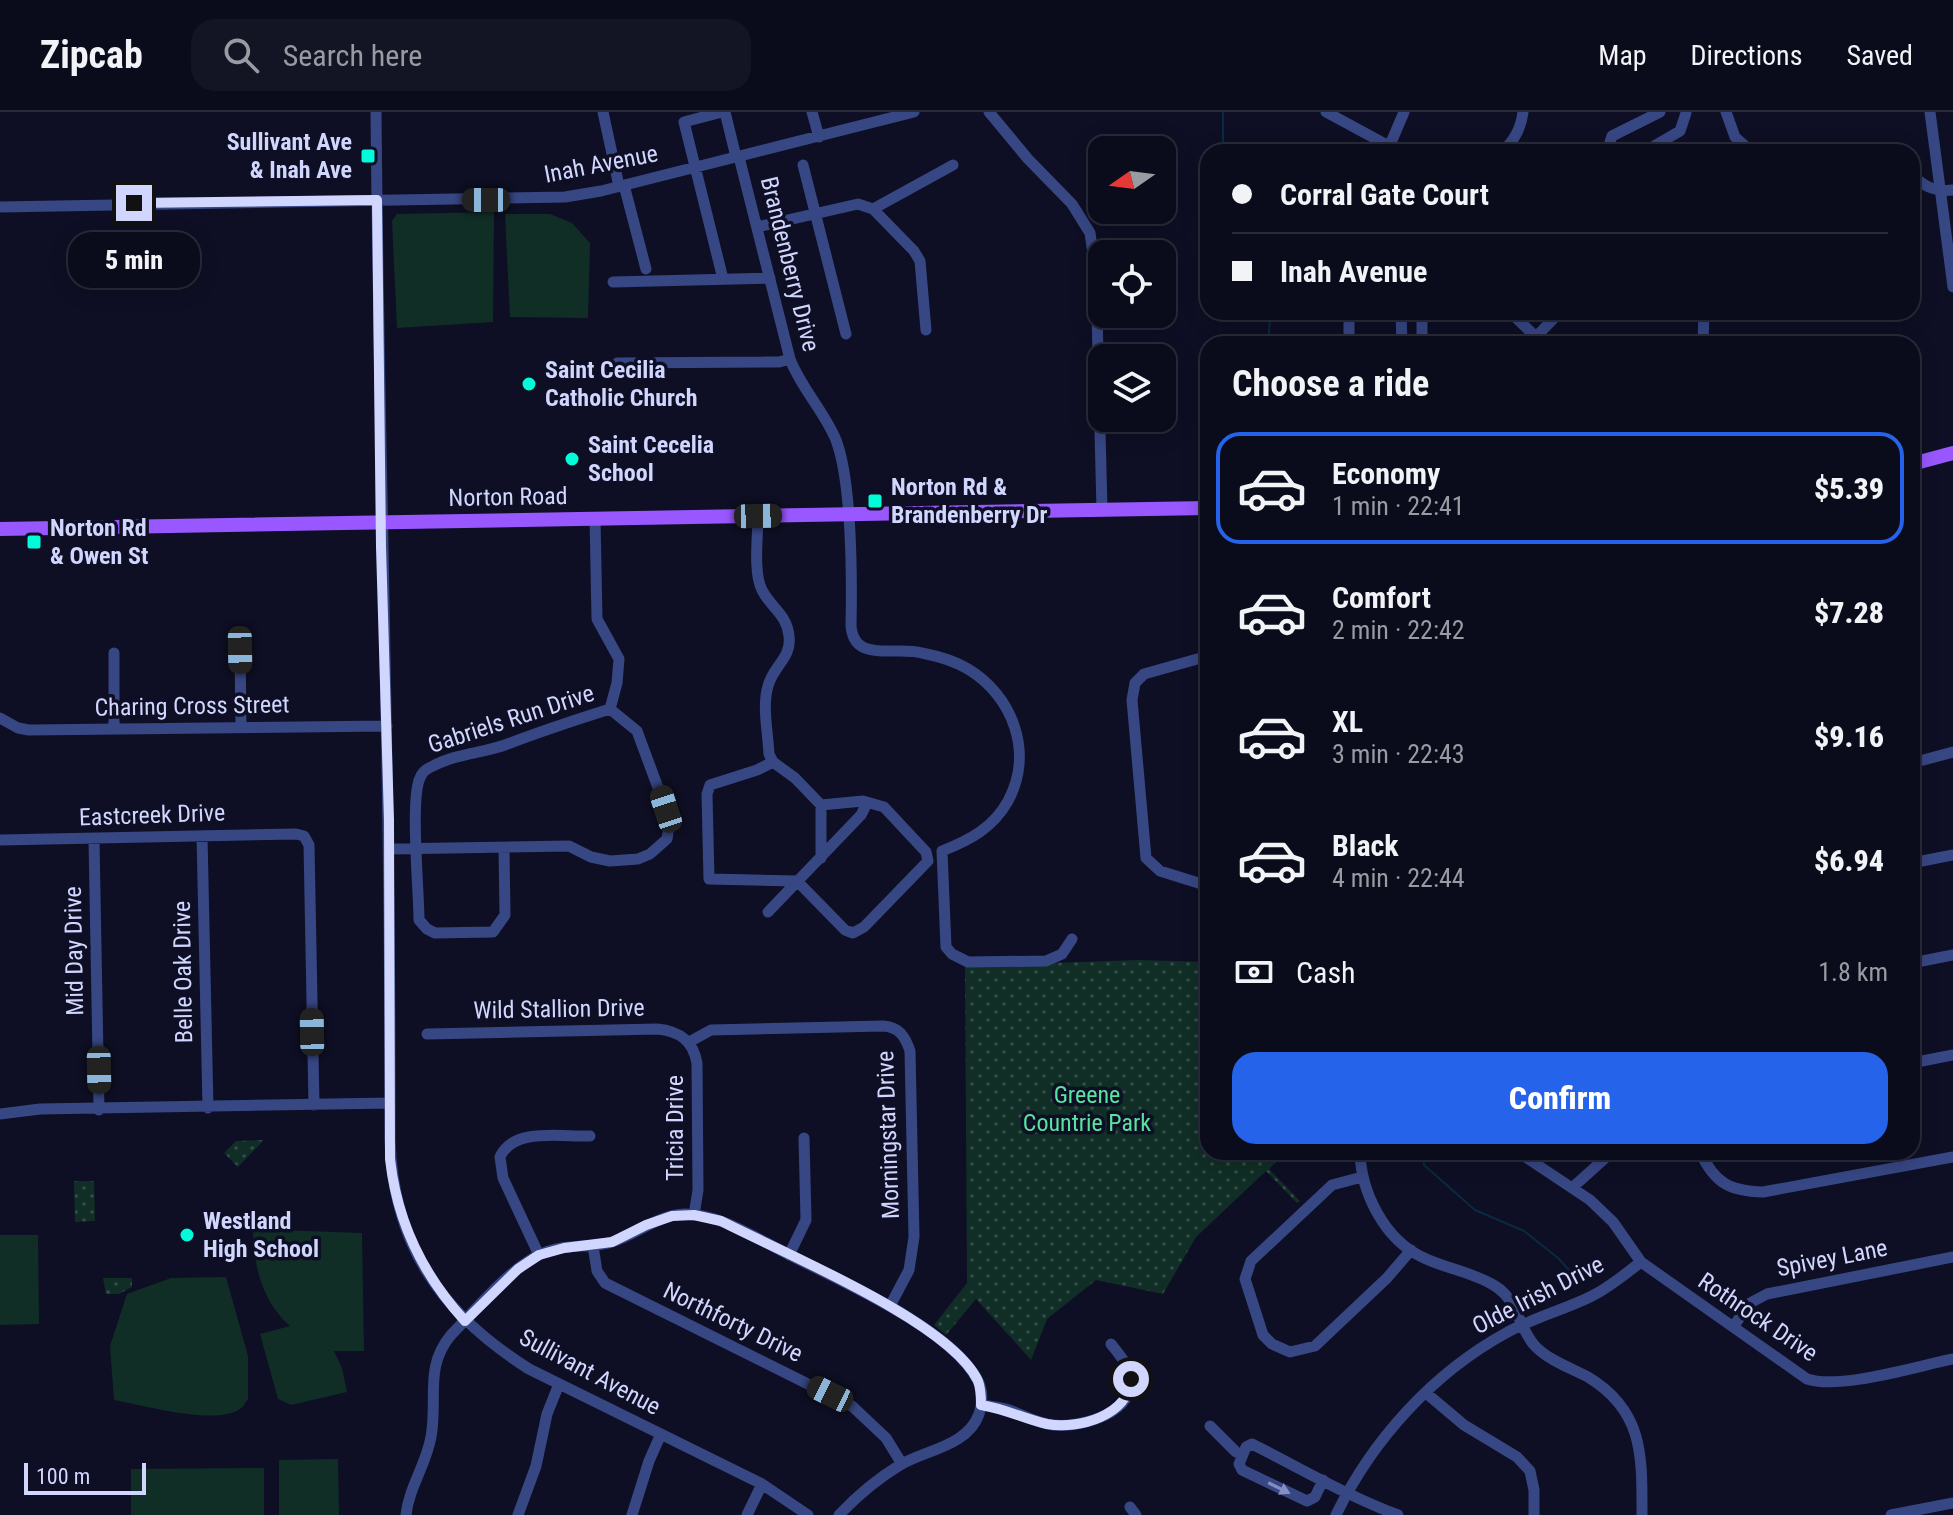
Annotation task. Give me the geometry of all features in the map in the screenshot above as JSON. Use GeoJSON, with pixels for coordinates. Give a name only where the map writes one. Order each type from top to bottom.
{"type":"FeatureCollection","features":[{"type":"Feature","properties":{"kind":"main road"},"geometry":{"type":"LineString","coordinates":[[1920,462],[1953,453]]}},
{"type":"Feature","properties":{"kind":"main road","name":"Norton Road"},"geometry":{"type":"LineString","coordinates":[[0,529],[1200,508]]}},
{"type":"Feature","properties":{"kind":"street","name":"Sullivant Avenue"},"geometry":{"type":"LineString","coordinates":[[376,112],[389,849],[390,1103],[393,1179],[408,1236],[436,1286],[465,1321],[507,1355],[559,1384],[762,1484],[808,1515]]}},
{"type":"Feature","properties":{"kind":"street"},"geometry":{"type":"LineString","coordinates":[[603,112],[646,269]]}},
{"type":"Feature","properties":{"kind":"street"},"geometry":{"type":"LineString","coordinates":[[723,112],[684,122],[723,279]]}},
{"type":"Feature","properties":{"kind":"street","name":"Brandenberry Drive"},"geometry":{"type":"LineString","coordinates":[[723,112],[757,227],[790,359],[835,439],[841,460],[848,515],[851,626],[857,643],[873,650],[920,652],[967,668],[1004,703],[1016,728],[1018,773],[1005,806],[981,833],[942,851],[946,947],[952,954],[968,962],[1046,961],[1062,954],[1072,939]]}},
{"type":"Feature","properties":{"kind":"street"},"geometry":{"type":"LineString","coordinates":[[812,112],[819,137]]}},
{"type":"Feature","properties":{"kind":"street","name":"Inah Avenue"},"geometry":{"type":"LineString","coordinates":[[0,207],[550,199],[581,196],[914,112]]}},
{"type":"Feature","properties":{"kind":"street"},"geometry":{"type":"LineString","coordinates":[[989,112],[1028,159],[1072,204],[1090,233],[1096,274],[1102,510]]}},
{"type":"Feature","properties":{"kind":"street"},"geometry":{"type":"LineString","coordinates":[[1326,112],[1382,144]]}},
{"type":"Feature","properties":{"kind":"street"},"geometry":{"type":"LineString","coordinates":[[1395,144],[1404,112]]}},
{"type":"Feature","properties":{"kind":"street"},"geometry":{"type":"LineString","coordinates":[[1508,144],[1522,121],[1523,112]]}},
{"type":"Feature","properties":{"kind":"street"},"geometry":{"type":"LineString","coordinates":[[1611,144],[1612,136],[1660,112]]}},
{"type":"Feature","properties":{"kind":"street"},"geometry":{"type":"LineString","coordinates":[[1658,144],[1680,131],[1684,112],[1694,112]]}},
{"type":"Feature","properties":{"kind":"street"},"geometry":{"type":"LineString","coordinates":[[1726,112],[1735,137],[1743,144]]}},
{"type":"Feature","properties":{"kind":"street"},"geometry":{"type":"LineString","coordinates":[[1930,112],[1947,190],[1953,287]]}},
{"type":"Feature","properties":{"kind":"street"},"geometry":{"type":"LineString","coordinates":[[803,165],[846,334]]}},
{"type":"Feature","properties":{"kind":"street"},"geometry":{"type":"LineString","coordinates":[[873,209],[953,165]]}},
{"type":"Feature","properties":{"kind":"street"},"geometry":{"type":"LineString","coordinates":[[1920,182],[1924,186],[1947,190]]}},
{"type":"Feature","properties":{"kind":"street"},"geometry":{"type":"LineString","coordinates":[[757,227],[858,204],[873,209],[920,261],[926,330]]}},
{"type":"Feature","properties":{"kind":"street"},"geometry":{"type":"LineString","coordinates":[[613,282],[770,278]]}},
{"type":"Feature","properties":{"kind":"street"},"geometry":{"type":"LineString","coordinates":[[1516,320],[1529,336]]}},
{"type":"Feature","properties":{"kind":"street"},"geometry":{"type":"LineString","coordinates":[[1536,336],[1552,320]]}},
{"type":"Feature","properties":{"kind":"street"},"geometry":{"type":"LineString","coordinates":[[617,363],[779,362],[790,359]]}},
{"type":"Feature","properties":{"kind":"street"},"geometry":{"type":"LineString","coordinates":[[758,516],[758,578],[761,589],[786,621],[790,643],[789,652],[773,674],[767,692],[769,754],[773,762],[795,778],[821,805],[821,858]]}},
{"type":"Feature","properties":{"kind":"street"},"geometry":{"type":"LineString","coordinates":[[595,518],[597,619],[619,659],[610,709]]}},
{"type":"Feature","properties":{"kind":"street"},"geometry":{"type":"LineString","coordinates":[[240,650],[241,727]]}},
{"type":"Feature","properties":{"kind":"street"},"geometry":{"type":"LineString","coordinates":[[114,653],[114,729]]}},
{"type":"Feature","properties":{"kind":"street"},"geometry":{"type":"LineString","coordinates":[[1200,658],[1144,674],[1133,688],[1143,845],[1149,863],[1160,871],[1200,884]]}},
{"type":"Feature","properties":{"kind":"street","name":"Gabriels Run Drive"},"geometry":{"type":"LineString","coordinates":[[417,849],[415,799],[419,778],[435,764],[505,745],[526,735],[610,709],[637,731],[670,820],[667,839],[660,846],[638,859],[610,861],[591,857],[569,846],[504,849]]}},
{"type":"Feature","properties":{"kind":"street","name":"Charing Cross Street"},"geometry":{"type":"LineString","coordinates":[[0,718],[29,730],[387,726]]}},
{"type":"Feature","properties":{"kind":"street"},"geometry":{"type":"LineString","coordinates":[[1920,761],[1953,752]]}},
{"type":"Feature","properties":{"kind":"street"},"geometry":{"type":"LineString","coordinates":[[773,762],[710,785],[707,794],[709,879],[797,881],[845,930],[853,933],[864,927],[925,865],[928,861],[926,852],[884,807],[867,803],[821,805]]}},
{"type":"Feature","properties":{"kind":"street"},"geometry":{"type":"LineString","coordinates":[[768,912],[861,815],[867,803]]}},
{"type":"Feature","properties":{"kind":"street","name":"Belle Oak Drive"},"geometry":{"type":"LineString","coordinates":[[202,836],[208,1108]]}},
{"type":"Feature","properties":{"kind":"street","name":"Eastcreek Drive"},"geometry":{"type":"LineString","coordinates":[[0,840],[304,836],[309,845],[314,1105]]}},
{"type":"Feature","properties":{"kind":"street","name":"Mid Day Drive"},"geometry":{"type":"LineString","coordinates":[[94,840],[99,1110]]}},
{"type":"Feature","properties":{"kind":"street"},"geometry":{"type":"LineString","coordinates":[[389,849],[417,849],[504,849],[505,915],[493,932],[447,935],[427,929],[419,920],[417,849]]}},
{"type":"Feature","properties":{"kind":"street"},"geometry":{"type":"LineString","coordinates":[[1920,861],[1953,855]]}},
{"type":"Feature","properties":{"kind":"street"},"geometry":{"type":"LineString","coordinates":[[1920,961],[1953,955]]}},
{"type":"Feature","properties":{"kind":"street","name":"Morningstar Drive"},"geometry":{"type":"LineString","coordinates":[[689,1042],[711,1030],[782,1027],[883,1026],[896,1029],[906,1038],[910,1051],[914,1237],[909,1270],[890,1306]]}},
{"type":"Feature","properties":{"kind":"street","name":"Wild Stallion Drive"},"geometry":{"type":"LineString","coordinates":[[427,1034],[657,1029],[677,1034],[689,1042]]}},
{"type":"Feature","properties":{"kind":"street","name":"Tricia Drive"},"geometry":{"type":"LineString","coordinates":[[689,1042],[697,1063],[698,1190],[694,1215]]}},
{"type":"Feature","properties":{"kind":"street"},"geometry":{"type":"LineString","coordinates":[[1920,1061],[1953,1055]]}},
{"type":"Feature","properties":{"kind":"street"},"geometry":{"type":"LineString","coordinates":[[0,1114],[40,1109],[390,1103]]}},
{"type":"Feature","properties":{"kind":"street"},"geometry":{"type":"LineString","coordinates":[[539,1255],[503,1178],[500,1157],[507,1145],[520,1139],[590,1136]]}},
{"type":"Feature","properties":{"kind":"street"},"geometry":{"type":"LineString","coordinates":[[789,1255],[806,1220],[804,1138]]}},
{"type":"Feature","properties":{"kind":"street"},"geometry":{"type":"LineString","coordinates":[[1704,1160],[1721,1182],[1741,1191],[1763,1192],[1953,1157]]}},
{"type":"Feature","properties":{"kind":"street"},"geometry":{"type":"LineString","coordinates":[[1361,1160],[1362,1177],[1373,1205],[1398,1239],[1436,1263],[1476,1276],[1499,1288],[1515,1308],[1535,1346],[1608,1391],[1624,1410],[1639,1444],[1642,1515]]}},
{"type":"Feature","properties":{"kind":"street","name":"Rothrock Drive"},"geometry":{"type":"LineString","coordinates":[[1531,1160],[1573,1187],[1613,1222],[1641,1262],[1798,1374],[1817,1382],[1837,1382],[1953,1359]]}},
{"type":"Feature","properties":{"kind":"street"},"geometry":{"type":"LineString","coordinates":[[1573,1187],[1603,1160]]}},
{"type":"Feature","properties":{"kind":"street"},"geometry":{"type":"LineString","coordinates":[[1362,1177],[1332,1185],[1251,1261],[1245,1279],[1263,1335],[1277,1347],[1296,1352],[1315,1346],[1387,1278],[1411,1250]]}},
{"type":"Feature","properties":{"kind":"street"},"geometry":{"type":"LineString","coordinates":[[406,1515],[410,1491],[431,1440],[436,1360],[442,1346],[465,1321],[518,1269],[539,1255],[622,1238],[661,1218],[694,1215],[721,1221],[890,1306],[935,1336],[966,1364],[979,1385],[981,1405],[972,1428],[962,1436],[902,1464],[866,1489],[839,1515]]}},
{"type":"Feature","properties":{"kind":"street","name":"Northforty Drive"},"geometry":{"type":"LineString","coordinates":[[593,1246],[597,1271],[605,1283],[852,1406],[886,1438],[902,1464]]}},
{"type":"Feature","properties":{"kind":"street","name":"Spivey Lane"},"geometry":{"type":"LineString","coordinates":[[1733,1327],[1750,1303],[1767,1294],[1953,1257]]}},
{"type":"Feature","properties":{"kind":"street","name":"Olde Irish Drive"},"geometry":{"type":"LineString","coordinates":[[1336,1515],[1373,1451],[1426,1393],[1484,1346],[1591,1296],[1641,1262]]}},
{"type":"Feature","properties":{"kind":"street"},"geometry":{"type":"LineString","coordinates":[[981,1405],[1008,1409],[1032,1420],[1057,1425],[1094,1419],[1110,1412],[1128,1395],[1131,1379],[1111,1344]]}},
{"type":"Feature","properties":{"kind":"street"},"geometry":{"type":"LineString","coordinates":[[518,1515],[536,1466],[547,1414],[559,1384]]}},
{"type":"Feature","properties":{"kind":"street"},"geometry":{"type":"LineString","coordinates":[[1426,1393],[1464,1425],[1517,1457],[1530,1471],[1534,1515]]}},
{"type":"Feature","properties":{"kind":"street"},"geometry":{"type":"LineString","coordinates":[[1210,1426],[1236,1452],[1243,1454]]}},
{"type":"Feature","properties":{"kind":"street"},"geometry":{"type":"LineString","coordinates":[[632,1515],[661,1434]]}},
{"type":"Feature","properties":{"kind":"street"},"geometry":{"type":"LineString","coordinates":[[1323,1480],[1315,1497],[1307,1501],[1242,1470],[1239,1464],[1252,1444],[1323,1480],[1346,1493],[1398,1515]]}},
{"type":"Feature","properties":{"kind":"street"},"geometry":{"type":"LineString","coordinates":[[747,1515],[762,1484]]}},
{"type":"Feature","properties":{"kind":"street"},"geometry":{"type":"LineString","coordinates":[[1891,1515],[1953,1503]]}},
{"type":"Feature","properties":{"kind":"green space"},"geometry":{"type":"Polygon","coordinates":[[[494,212],[493,322],[397,328],[392,221],[397,214],[494,212]]]}},
{"type":"Feature","properties":{"kind":"green space"},"geometry":{"type":"Polygon","coordinates":[[[505,214],[550,214],[572,223],[590,243],[588,318],[510,317],[505,214]]]}},
{"type":"Feature","properties":{"kind":"green space","name":"Greene Countrie Park"},"geometry":{"type":"Polygon","coordinates":[[[1137,960],[1200,962],[1200,1160],[1278,1160],[1269,1169],[1300,1201],[1297,1203],[1266,1171],[1196,1237],[1163,1294],[1096,1280],[1047,1319],[1031,1360],[976,1299],[946,1335],[934,1325],[967,1283],[965,966],[1137,960]]]}},
{"type":"Feature","properties":{"kind":"green space"},"geometry":{"type":"Polygon","coordinates":[[[264,1140],[238,1167],[224,1153],[236,1141],[264,1140]]]}},
{"type":"Feature","properties":{"kind":"green space"},"geometry":{"type":"Polygon","coordinates":[[[74,1181],[94,1181],[95,1221],[75,1222],[74,1181]]]}},
{"type":"Feature","properties":{"kind":"green space"},"geometry":{"type":"Polygon","coordinates":[[[253,1229],[362,1233],[364,1351],[334,1351],[342,1368],[347,1392],[291,1405],[278,1399],[260,1334],[290,1326],[272,1306],[261,1282],[253,1229]]]}},
{"type":"Feature","properties":{"kind":"green space"},"geometry":{"type":"Polygon","coordinates":[[[0,1235],[38,1235],[39,1324],[0,1325],[0,1235]]]}},
{"type":"Feature","properties":{"kind":"green space"},"geometry":{"type":"Polygon","coordinates":[[[226,1277],[248,1356],[248,1399],[242,1407],[229,1414],[197,1415],[114,1400],[110,1346],[127,1294],[171,1278],[226,1277]]]}},
{"type":"Feature","properties":{"kind":"green space"},"geometry":{"type":"Polygon","coordinates":[[[103,1278],[132,1278],[132,1287],[119,1294],[106,1294],[103,1278]]]}},
{"type":"Feature","properties":{"kind":"green space"},"geometry":{"type":"Polygon","coordinates":[[[338,1459],[339,1515],[279,1515],[279,1460],[338,1459]]]}},
{"type":"Feature","properties":{"kind":"green space"},"geometry":{"type":"Polygon","coordinates":[[[264,1468],[264,1515],[131,1515],[131,1469],[264,1468]]]}},
{"type":"Feature","properties":{"kind":"waterway"},"geometry":{"type":"LineString","coordinates":[[1223,112],[1223,144]]}},
{"type":"Feature","properties":{"kind":"waterway"},"geometry":{"type":"LineString","coordinates":[[1269,320],[1269,336]]}},
{"type":"Feature","properties":{"kind":"waterway"},"geometry":{"type":"LineString","coordinates":[[1424,1160],[1424,1165],[1475,1210],[1524,1231],[1558,1258],[1581,1283]]}},
{"type":"Feature","properties":{"kind":"place","name":"Sullivant Ave & Inah Ave"},"geometry":{"type":"Point","coordinates":[368,156]}},
{"type":"Feature","properties":{"kind":"place","name":"Saint Cecilia Catholic Church"},"geometry":{"type":"Point","coordinates":[529,384]}},
{"type":"Feature","properties":{"kind":"place","name":"Saint Cecelia School"},"geometry":{"type":"Point","coordinates":[572,459]}},
{"type":"Feature","properties":{"kind":"place","name":"Norton Rd & Brandenberry Dr"},"geometry":{"type":"Point","coordinates":[875,501]}},
{"type":"Feature","properties":{"kind":"place","name":"Norton Rd & Owen St"},"geometry":{"type":"Point","coordinates":[34,542]}},
{"type":"Feature","properties":{"kind":"place","name":"Westland High School"},"geometry":{"type":"Point","coordinates":[187,1235]}},
{"type":"Feature","properties":{"kind":"route"},"geometry":{"type":"LineString","coordinates":[[134,203],[377,200],[381,547],[389,820],[390,1159],[408,1236],[430,1277],[456,1312],[465,1321],[518,1269],[539,1255],[551,1250],[612,1242],[661,1218],[684,1214],[721,1221],[890,1306],[935,1336],[966,1364],[979,1385],[981,1405],[1008,1409],[1047,1424],[1079,1423],[1117,1408],[1128,1395],[1131,1379]]}}]}
